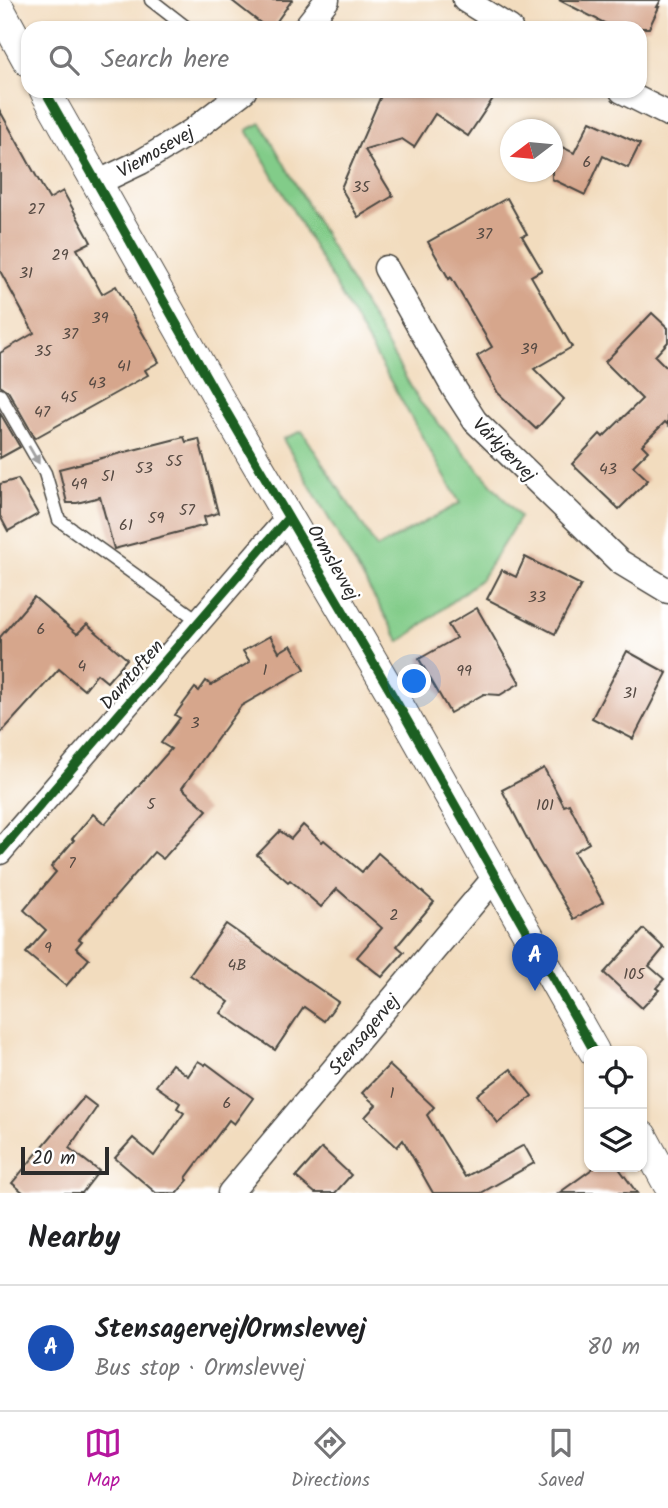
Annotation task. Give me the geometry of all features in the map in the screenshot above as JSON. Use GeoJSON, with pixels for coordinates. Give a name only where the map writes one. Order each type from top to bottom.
{"type":"FeatureCollection","features":[{"type":"Feature","properties":{"kind":"street"},"geometry":{"type":"LineString","coordinates":[[310,21],[327,0]]}},
{"type":"Feature","properties":{"kind":"street"},"geometry":{"type":"LineString","coordinates":[[465,0],[499,21]]}},
{"type":"Feature","properties":{"kind":"street"},"geometry":{"type":"LineString","coordinates":[[0,10],[21,48]]}},
{"type":"Feature","properties":{"kind":"street","name":"Ormslevvej"},"geometry":{"type":"LineString","coordinates":[[49,98],[591,1046]]}},
{"type":"Feature","properties":{"kind":"street","name":"Viemosevej"},"geometry":{"type":"LineString","coordinates":[[97,183],[141,162],[192,131],[235,98]]}},
{"type":"Feature","properties":{"kind":"street"},"geometry":{"type":"LineString","coordinates":[[636,98],[667,113]]}},
{"type":"Feature","properties":{"kind":"street","name":"Vårkjærvej"},"geometry":{"type":"LineString","coordinates":[[386,268],[475,421],[620,562],[668,591]]}},
{"type":"Feature","properties":{"kind":"street","name":"Damtoften"},"geometry":{"type":"LineString","coordinates":[[3,842],[288,518]]}},
{"type":"Feature","properties":{"kind":"street","name":"Stensagervej"},"geometry":{"type":"LineString","coordinates":[[230,1193],[496,876]]}},
{"type":"Feature","properties":{"kind":"street"},"geometry":{"type":"LineString","coordinates":[[647,1145],[668,1184]]}},
{"type":"Feature","properties":{"kind":"lane"},"geometry":{"type":"LineString","coordinates":[[151,0],[178,21]]}},
{"type":"Feature","properties":{"kind":"lane"},"geometry":{"type":"LineString","coordinates":[[0,395],[45,473],[59,520],[199,621]]}},
{"type":"Feature","properties":{"kind":"green space"},"geometry":{"type":"Polygon","coordinates":[[[261,123],[419,401],[520,517],[482,578],[400,642],[283,439],[302,431],[377,548],[460,503],[247,130],[261,123]]]}},
{"type":"Feature","properties":{"kind":"building"},"geometry":{"type":"Polygon","coordinates":[[[231,0],[292,0],[277,21],[258,21],[231,0]]]}},
{"type":"Feature","properties":{"kind":"building"},"geometry":{"type":"Polygon","coordinates":[[[559,0],[661,0],[649,28],[647,21],[600,21],[559,0]]]}},
{"type":"Feature","properties":{"kind":"building"},"geometry":{"type":"Polygon","coordinates":[[[380,98],[493,98],[468,136],[435,114],[414,147],[402,139],[365,150],[393,196],[358,217],[341,188],[380,98]]]}},
{"type":"Feature","properties":{"kind":"building"},"geometry":{"type":"Polygon","coordinates":[[[0,111],[49,199],[63,191],[91,242],[77,249],[102,294],[116,286],[159,362],[145,370],[148,375],[35,438],[8,391],[0,386],[0,353],[34,333],[0,271],[0,111]]]}},
{"type":"Feature","properties":{"kind":"building"},"geometry":{"type":"Polygon","coordinates":[[[590,121],[640,144],[628,168],[603,156],[585,195],[558,182],[563,182],[563,148],[574,153],[590,121]]]}},
{"type":"Feature","properties":{"kind":"building"},"geometry":{"type":"Polygon","coordinates":[[[507,198],[527,234],[522,236],[542,270],[531,276],[572,347],[534,369],[564,399],[536,429],[498,393],[477,356],[492,347],[428,242],[507,198]]]}},
{"type":"Feature","properties":{"kind":"building"},"geometry":{"type":"Polygon","coordinates":[[[652,313],[668,328],[668,342],[655,356],[668,369],[668,425],[665,422],[642,445],[648,451],[633,466],[648,480],[619,509],[572,464],[600,434],[603,437],[642,399],[605,362],[652,313]]]}},
{"type":"Feature","properties":{"kind":"building"},"geometry":{"type":"Polygon","coordinates":[[[0,413],[20,447],[0,458],[0,413]]]}},
{"type":"Feature","properties":{"kind":"building"},"geometry":{"type":"Polygon","coordinates":[[[184,437],[186,442],[199,439],[218,513],[204,517],[206,525],[114,549],[100,497],[67,503],[59,469],[184,437]]]}},
{"type":"Feature","properties":{"kind":"building"},"geometry":{"type":"Polygon","coordinates":[[[18,479],[38,514],[8,531],[0,516],[0,484],[18,479]]]}},
{"type":"Feature","properties":{"kind":"building"},"geometry":{"type":"Polygon","coordinates":[[[525,557],[581,585],[555,634],[487,599],[502,570],[516,577],[525,557]]]}},
{"type":"Feature","properties":{"kind":"building"},"geometry":{"type":"Polygon","coordinates":[[[34,597],[77,634],[87,624],[127,659],[107,682],[97,674],[84,690],[59,669],[0,734],[0,637],[34,597]]]}},
{"type":"Feature","properties":{"kind":"building"},"geometry":{"type":"Polygon","coordinates":[[[477,608],[520,683],[500,695],[484,694],[450,713],[419,659],[456,638],[448,625],[477,608]]]}},
{"type":"Feature","properties":{"kind":"building"},"geometry":{"type":"Polygon","coordinates":[[[270,636],[279,652],[291,645],[305,669],[241,706],[182,788],[207,810],[163,859],[154,852],[79,939],[82,941],[76,948],[89,959],[66,986],[26,953],[46,930],[24,910],[56,872],[51,867],[93,814],[105,824],[171,749],[161,743],[180,718],[175,715],[195,688],[199,691],[206,681],[211,685],[250,662],[243,651],[270,636]]]}},
{"type":"Feature","properties":{"kind":"building"},"geometry":{"type":"Polygon","coordinates":[[[627,651],[667,673],[633,739],[592,718],[627,651]]]}},
{"type":"Feature","properties":{"kind":"building"},"geometry":{"type":"Polygon","coordinates":[[[544,768],[564,806],[569,804],[589,843],[574,852],[603,902],[574,919],[537,858],[502,790],[544,768]]]}},
{"type":"Feature","properties":{"kind":"building"},"geometry":{"type":"Polygon","coordinates":[[[303,825],[362,872],[378,853],[434,902],[397,946],[404,952],[382,977],[357,957],[382,928],[337,889],[321,907],[257,855],[280,831],[291,839],[303,825]]]}},
{"type":"Feature","properties":{"kind":"building"},"geometry":{"type":"Polygon","coordinates":[[[226,924],[338,1002],[324,1021],[304,1007],[275,1050],[221,1013],[229,1002],[190,975],[226,924]]]}},
{"type":"Feature","properties":{"kind":"building"},"geometry":{"type":"Polygon","coordinates":[[[644,929],[664,948],[649,966],[664,979],[656,988],[659,990],[642,1008],[604,973],[644,929]]]}},
{"type":"Feature","properties":{"kind":"building"},"geometry":{"type":"Polygon","coordinates":[[[198,1061],[205,1065],[206,1063],[253,1098],[234,1124],[229,1120],[177,1193],[156,1193],[115,1158],[133,1138],[154,1156],[184,1113],[177,1108],[180,1103],[156,1086],[172,1064],[188,1076],[198,1061]]]}},
{"type":"Feature","properties":{"kind":"building"},"geometry":{"type":"Polygon","coordinates":[[[389,1065],[434,1107],[427,1115],[465,1177],[524,1145],[534,1163],[481,1193],[433,1193],[403,1140],[397,1147],[365,1117],[376,1105],[362,1093],[389,1065]]]}},
{"type":"Feature","properties":{"kind":"building"},"geometry":{"type":"Polygon","coordinates":[[[511,1069],[532,1096],[498,1123],[477,1095],[511,1069]]]}},
{"type":"Feature","properties":{"kind":"building"},"geometry":{"type":"Polygon","coordinates":[[[84,1097],[97,1107],[69,1148],[99,1171],[82,1193],[24,1193],[12,1183],[84,1097]]]}},
{"type":"Feature","properties":{"kind":"building"},"geometry":{"type":"Polygon","coordinates":[[[322,1148],[351,1175],[335,1193],[315,1193],[296,1177],[322,1148]]]}},
{"type":"Feature","properties":{"kind":"building"},"geometry":{"type":"Polygon","coordinates":[[[588,1172],[622,1172],[637,1193],[559,1193],[588,1172]]]}},
{"type":"Feature","properties":{"kind":"cycle path"},"geometry":{"type":"LineString","coordinates":[[49,98],[591,1046]]}},
{"type":"Feature","properties":{"kind":"cycle path"},"geometry":{"type":"LineString","coordinates":[[0,852],[288,518]]}},
{"type":"Feature","properties":{"kind":"place","name":"Stensagervej/Ormslevvej"},"geometry":{"type":"Point","coordinates":[535,991]}}]}
